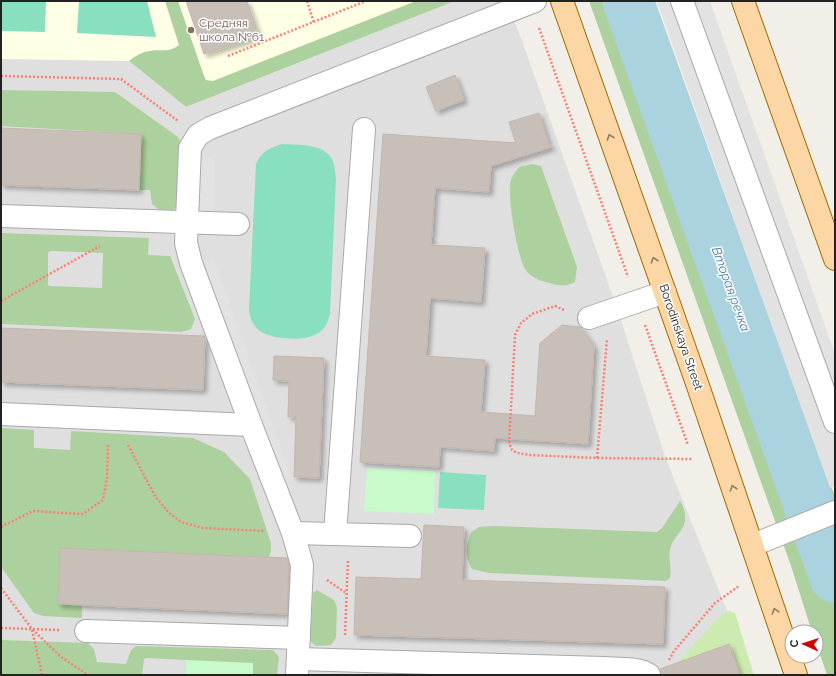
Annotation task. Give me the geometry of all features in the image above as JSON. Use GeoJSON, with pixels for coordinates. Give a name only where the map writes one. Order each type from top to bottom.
{"type":"FeatureCollection","features":[{"type":"Feature","properties":{"kind":"main road","name":"Borodinskaya Street"},"geometry":{"type":"LineString","coordinates":[[562,1],[665,292],[796,675]]}},
{"type":"Feature","properties":{"kind":"main road"},"geometry":{"type":"LineString","coordinates":[[743,1],[835,259]]}},
{"type":"Feature","properties":{"kind":"street"},"geometry":{"type":"LineString","coordinates":[[682,1],[835,422]]}},
{"type":"Feature","properties":{"kind":"street"},"geometry":{"type":"LineString","coordinates":[[298,657],[302,564],[293,533],[191,263],[186,243],[190,148],[198,135],[210,128],[533,2]]}},
{"type":"Feature","properties":{"kind":"street"},"geometry":{"type":"LineString","coordinates":[[341,534],[364,129]]}},
{"type":"Feature","properties":{"kind":"street"},"geometry":{"type":"LineString","coordinates":[[1,216],[238,224]]}},
{"type":"Feature","properties":{"kind":"street"},"geometry":{"type":"LineString","coordinates":[[589,318],[665,292]]}},
{"type":"Feature","properties":{"kind":"street"},"geometry":{"type":"LineString","coordinates":[[1,414],[251,425]]}},
{"type":"Feature","properties":{"kind":"street"},"geometry":{"type":"LineString","coordinates":[[752,545],[835,512]]}},
{"type":"Feature","properties":{"kind":"street"},"geometry":{"type":"LineString","coordinates":[[293,533],[410,536]]}},
{"type":"Feature","properties":{"kind":"street"},"geometry":{"type":"LineString","coordinates":[[86,631],[298,657],[602,672],[634,670],[647,673],[657,670]]}},
{"type":"Feature","properties":{"kind":"path"},"geometry":{"type":"LineString","coordinates":[[307,1],[314,22]]}},
{"type":"Feature","properties":{"kind":"path"},"geometry":{"type":"LineString","coordinates":[[228,56],[366,1]]}},
{"type":"Feature","properties":{"kind":"path"},"geometry":{"type":"LineString","coordinates":[[533,2],[690,451]]}},
{"type":"Feature","properties":{"kind":"path"},"geometry":{"type":"LineString","coordinates":[[1,76],[121,79],[198,135]]}},
{"type":"Feature","properties":{"kind":"path"},"geometry":{"type":"LineString","coordinates":[[1,301],[105,244]]}},
{"type":"Feature","properties":{"kind":"path"},"geometry":{"type":"LineString","coordinates":[[597,458],[607,337],[602,327],[589,318],[555,306],[532,314],[521,323],[516,334],[509,443],[512,450],[517,454],[597,458],[693,458],[696,466]]}},
{"type":"Feature","properties":{"kind":"path"},"geometry":{"type":"LineString","coordinates":[[1,527],[33,511],[83,514],[102,500],[107,478],[109,419]]}},
{"type":"Feature","properties":{"kind":"path"},"geometry":{"type":"LineString","coordinates":[[109,419],[122,434],[155,496],[169,513],[181,522],[204,528],[293,533]]}},
{"type":"Feature","properties":{"kind":"path"},"geometry":{"type":"LineString","coordinates":[[341,534],[344,636]]}},
{"type":"Feature","properties":{"kind":"path"},"geometry":{"type":"LineString","coordinates":[[657,670],[715,603],[737,587],[762,574]]}},
{"type":"Feature","properties":{"kind":"path"},"geometry":{"type":"LineString","coordinates":[[735,581],[740,595]]}},
{"type":"Feature","properties":{"kind":"path"},"geometry":{"type":"LineString","coordinates":[[1,588],[32,629],[61,657],[88,675]]}},
{"type":"Feature","properties":{"kind":"path"},"geometry":{"type":"LineString","coordinates":[[1,628],[32,629]]}},
{"type":"Feature","properties":{"kind":"path"},"geometry":{"type":"LineString","coordinates":[[32,629],[42,675]]}},
{"type":"Feature","properties":{"kind":"shaded area"},"geometry":{"type":"Polygon","coordinates":[[[1,1],[506,1],[521,38],[617,308],[666,459],[753,675],[1,675],[1,1]]]}},
{"type":"Feature","properties":{"kind":"shaded area","name":"Средняя школа №61"},"geometry":{"type":"Polygon","coordinates":[[[1,1],[455,1],[186,107],[129,61],[1,59],[1,1]]]}},
{"type":"Feature","properties":{"kind":"shaded area"},"geometry":{"type":"Polygon","coordinates":[[[657,1],[710,1],[835,354],[835,486],[829,488],[657,1]]]}},
{"type":"Feature","properties":{"kind":"shaded area"},"geometry":{"type":"Polygon","coordinates":[[[215,154],[213,214],[194,213],[196,165],[215,154]]]}},
{"type":"Feature","properties":{"kind":"shaded area"},"geometry":{"type":"Polygon","coordinates":[[[214,259],[291,478],[279,482],[199,265],[214,259]]]}},
{"type":"Feature","properties":{"kind":"green space"},"geometry":{"type":"Polygon","coordinates":[[[1,1],[46,1],[45,32],[1,31],[1,1]]]}},
{"type":"Feature","properties":{"kind":"green space"},"geometry":{"type":"Polygon","coordinates":[[[79,1],[147,1],[156,37],[77,33],[79,1]]]}},
{"type":"Feature","properties":{"kind":"green space"},"geometry":{"type":"Polygon","coordinates":[[[165,1],[178,1],[206,80],[213,81],[416,1],[455,1],[186,107],[129,61],[144,52],[168,50],[179,45],[165,1]]]}},
{"type":"Feature","properties":{"kind":"green space"},"geometry":{"type":"Polygon","coordinates":[[[589,1],[651,1],[835,497],[835,675],[827,675],[823,664],[824,624],[809,624],[791,566],[589,1]]]}},
{"type":"Feature","properties":{"kind":"green space"},"geometry":{"type":"Polygon","coordinates":[[[1,90],[115,92],[178,137],[182,146],[178,206],[173,210],[158,209],[152,204],[150,190],[139,190],[141,134],[1,126],[1,90]]]}},
{"type":"Feature","properties":{"kind":"green space"},"geometry":{"type":"Polygon","coordinates":[[[282,144],[310,146],[322,150],[332,159],[336,178],[330,314],[324,328],[316,334],[309,337],[291,339],[273,336],[260,331],[252,321],[249,309],[256,164],[260,156],[266,151],[282,144]]]}},
{"type":"Feature","properties":{"kind":"green space"},"geometry":{"type":"Polygon","coordinates":[[[532,164],[541,166],[577,267],[575,282],[569,285],[556,285],[534,278],[527,272],[520,256],[511,212],[510,187],[512,178],[519,167],[532,164]]]}},
{"type":"Feature","properties":{"kind":"green space"},"geometry":{"type":"Polygon","coordinates":[[[1,233],[149,238],[148,255],[170,256],[195,319],[191,329],[181,332],[1,324],[1,233]],[[51,251],[48,253],[48,285],[102,288],[103,253],[51,251]]]}},
{"type":"Feature","properties":{"kind":"green space"},"geometry":{"type":"Polygon","coordinates":[[[1,428],[34,430],[34,448],[70,450],[71,431],[193,438],[224,452],[250,479],[271,543],[269,557],[60,548],[58,604],[82,605],[82,618],[43,616],[34,613],[1,567],[1,428]]]}},
{"type":"Feature","properties":{"kind":"green space"},"geometry":{"type":"Polygon","coordinates":[[[367,468],[435,471],[434,514],[364,511],[367,468]]]}},
{"type":"Feature","properties":{"kind":"green space"},"geometry":{"type":"Polygon","coordinates":[[[440,472],[486,475],[484,510],[438,508],[440,472]]]}},
{"type":"Feature","properties":{"kind":"green space"},"geometry":{"type":"Polygon","coordinates":[[[680,501],[685,513],[685,522],[671,546],[670,578],[666,581],[489,573],[472,569],[468,559],[467,546],[471,532],[479,527],[493,526],[657,532],[662,528],[680,501]]]}},
{"type":"Feature","properties":{"kind":"green space"},"geometry":{"type":"Polygon","coordinates":[[[317,590],[334,600],[337,607],[336,638],[331,645],[316,646],[310,641],[313,593],[317,590]]]}},
{"type":"Feature","properties":{"kind":"green space"},"geometry":{"type":"Polygon","coordinates":[[[729,611],[735,613],[754,675],[740,675],[729,644],[678,662],[722,614],[729,611]]]}},
{"type":"Feature","properties":{"kind":"green space"},"geometry":{"type":"Polygon","coordinates":[[[1,640],[88,643],[94,649],[97,662],[126,664],[131,650],[136,646],[273,650],[279,657],[277,675],[185,675],[186,660],[147,658],[144,659],[142,675],[1,675],[1,640]]]}},
{"type":"Feature","properties":{"kind":"green space"},"geometry":{"type":"Polygon","coordinates":[[[186,660],[253,663],[253,675],[185,675],[186,660]]]}},
{"type":"Feature","properties":{"kind":"building"},"geometry":{"type":"Polygon","coordinates":[[[186,1],[247,1],[259,36],[204,54],[186,1]]]}},
{"type":"Feature","properties":{"kind":"building"},"geometry":{"type":"Polygon","coordinates":[[[455,75],[464,100],[436,111],[426,87],[455,75]]]}},
{"type":"Feature","properties":{"kind":"building"},"geometry":{"type":"Polygon","coordinates":[[[539,113],[549,145],[552,147],[491,166],[489,192],[435,188],[431,245],[485,248],[481,302],[430,298],[426,356],[485,360],[481,412],[535,416],[540,343],[562,325],[580,327],[594,346],[588,444],[495,438],[494,451],[440,447],[439,467],[360,462],[383,134],[516,143],[509,122],[539,113]]]}},
{"type":"Feature","properties":{"kind":"building"},"geometry":{"type":"Polygon","coordinates":[[[1,128],[141,134],[139,190],[1,185],[1,128]]]}},
{"type":"Feature","properties":{"kind":"building"},"geometry":{"type":"Polygon","coordinates":[[[1,328],[205,336],[203,390],[1,382],[1,328]]]}},
{"type":"Feature","properties":{"kind":"building"},"geometry":{"type":"Polygon","coordinates":[[[274,356],[324,358],[319,478],[294,477],[296,417],[288,417],[289,381],[273,380],[274,356]]]}},
{"type":"Feature","properties":{"kind":"building"},"geometry":{"type":"Polygon","coordinates":[[[424,525],[464,527],[462,580],[665,587],[663,644],[354,635],[356,577],[421,579],[424,525]]]}},
{"type":"Feature","properties":{"kind":"building"},"geometry":{"type":"Polygon","coordinates":[[[60,548],[287,558],[289,566],[287,614],[58,604],[60,548]]]}},
{"type":"Feature","properties":{"kind":"building"},"geometry":{"type":"Polygon","coordinates":[[[729,644],[740,675],[661,675],[660,669],[729,644]]]}},
{"type":"Feature","properties":{"kind":"waterway","name":"Вторая речка"},"geometry":{"type":"LineString","coordinates":[[628,1],[835,577]]}},
{"type":"Feature","properties":{"kind":"place","name":"Средняя школа №61"},"geometry":{"type":"Point","coordinates":[191,30]}}]}
